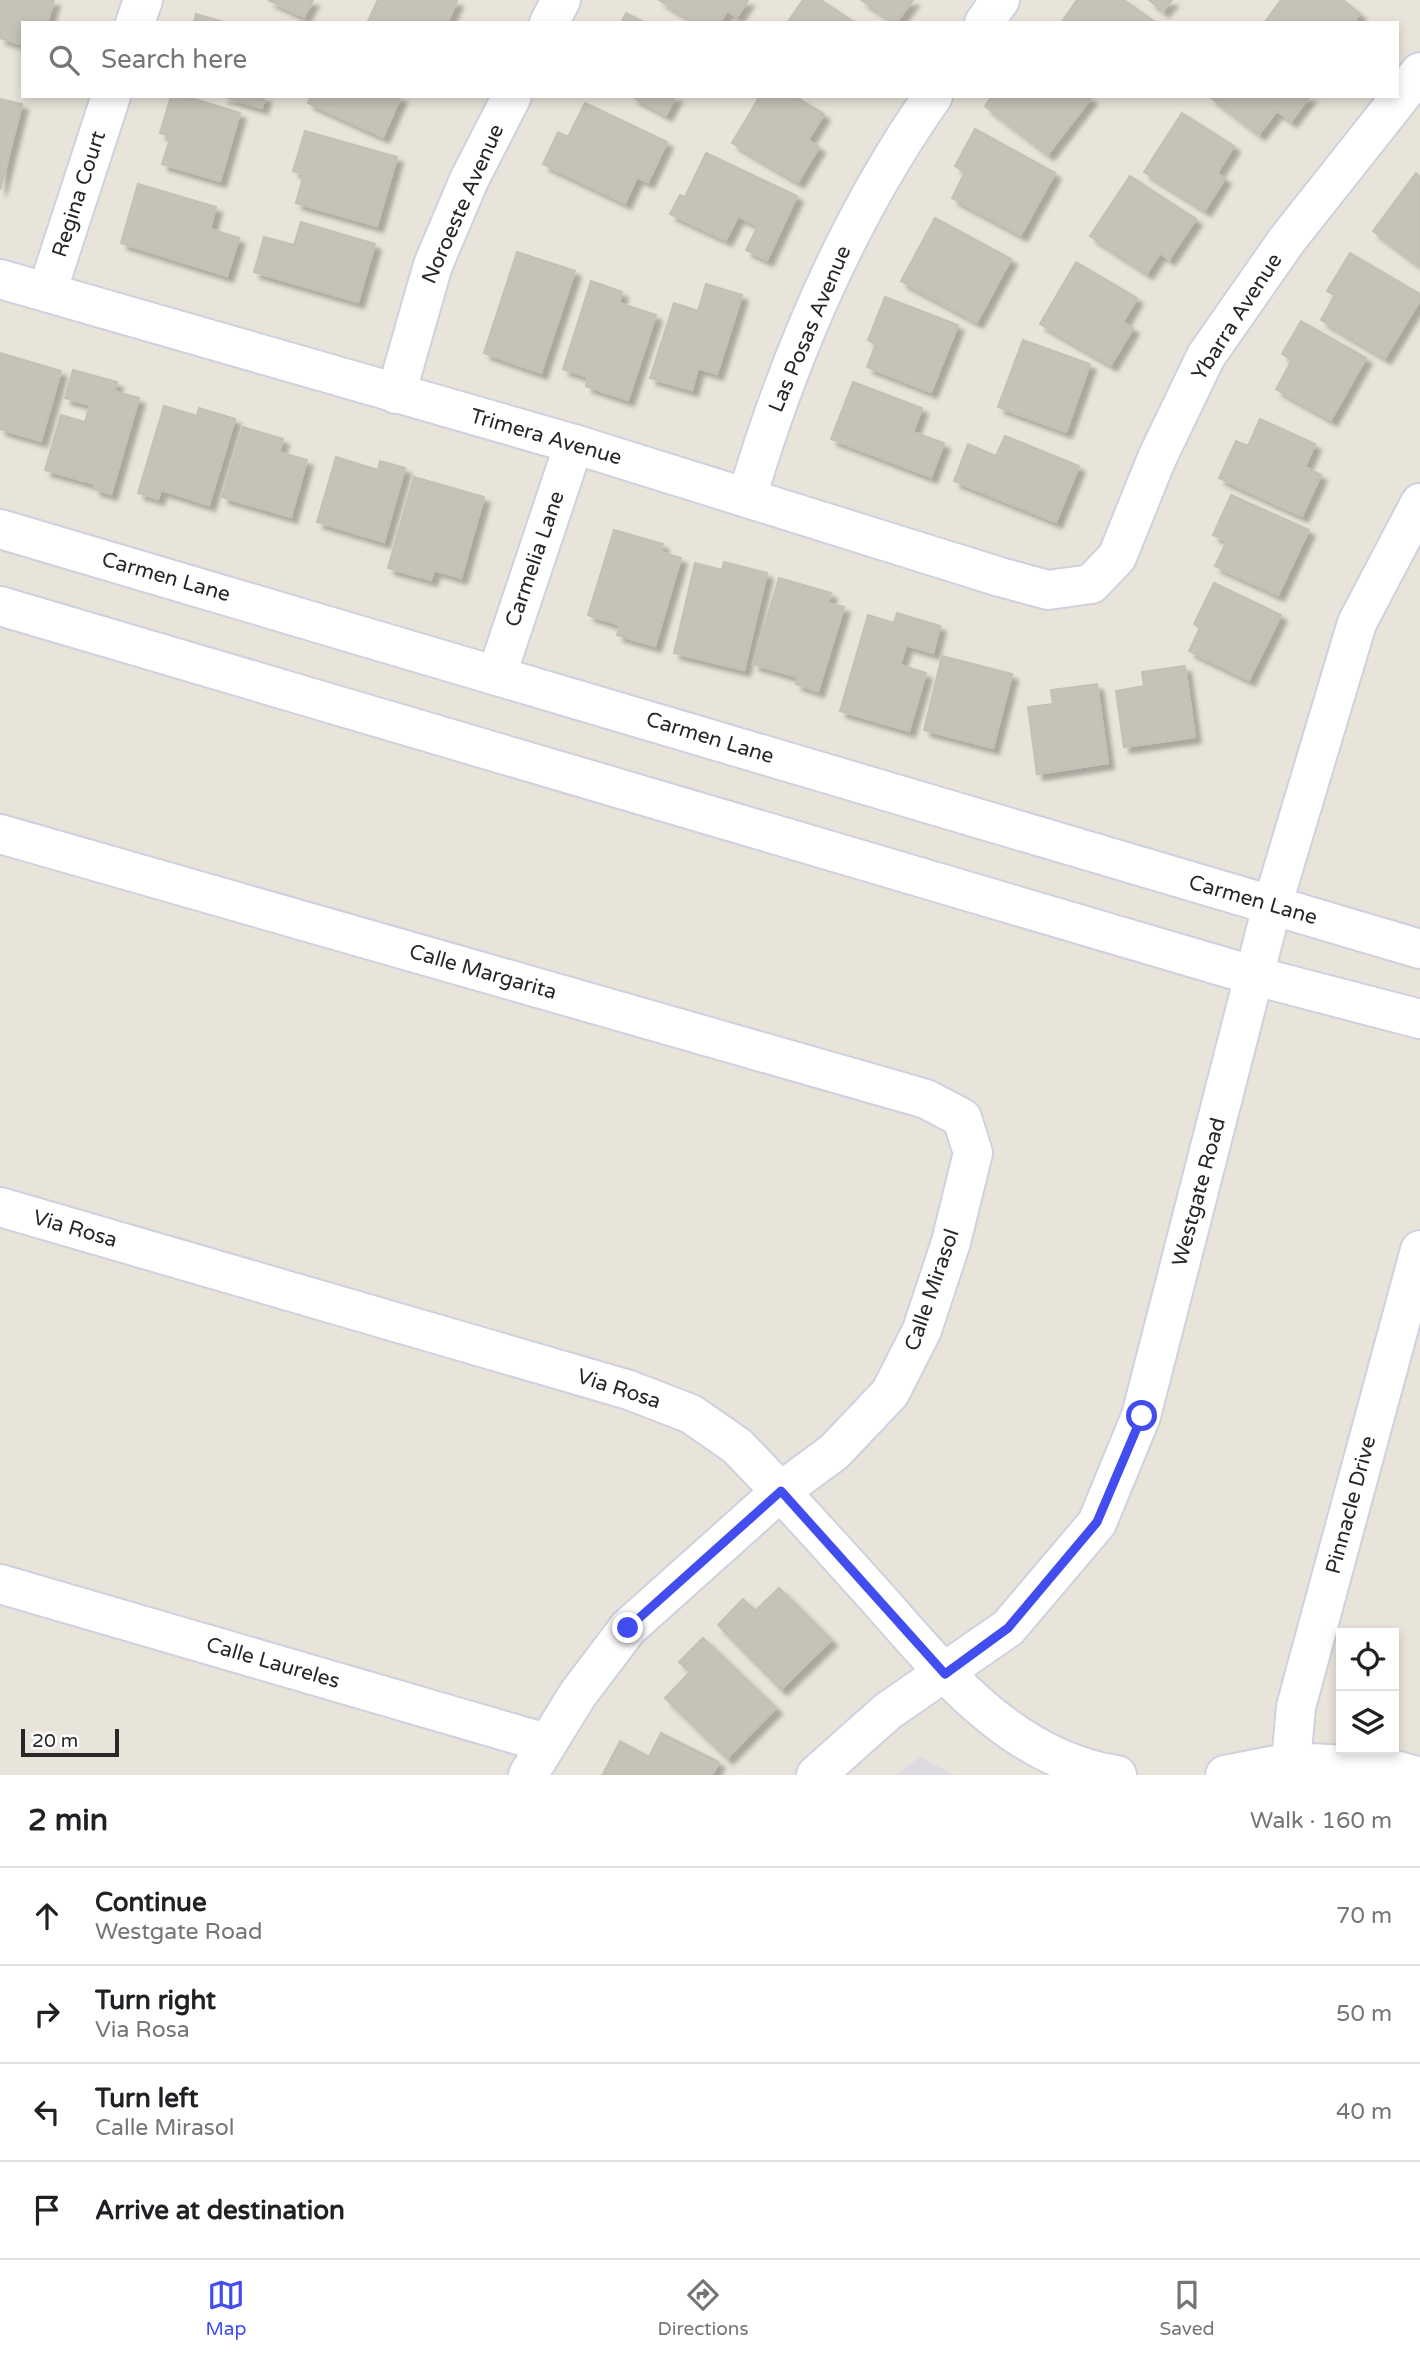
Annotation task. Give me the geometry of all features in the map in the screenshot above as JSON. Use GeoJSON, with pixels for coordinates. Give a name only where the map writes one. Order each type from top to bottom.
{"type":"FeatureCollection","features":[{"type":"Feature","properties":{"kind":"street"},"geometry":{"type":"LineString","coordinates":[[136,21],[143,0]]}},
{"type":"Feature","properties":{"kind":"street"},"geometry":{"type":"LineString","coordinates":[[550,21],[561,0]]}},
{"type":"Feature","properties":{"kind":"street"},"geometry":{"type":"LineString","coordinates":[[985,21],[1000,0]]}},
{"type":"Feature","properties":{"kind":"street","name":"Ybarra Avenue"},"geometry":{"type":"LineString","coordinates":[[1091,584],[1117,557],[1157,458],[1206,356],[1287,240],[1420,72]]}},
{"type":"Feature","properties":{"kind":"street","name":"Regina Court"},"geometry":{"type":"LineString","coordinates":[[47,292],[110,98]]}},
{"type":"Feature","properties":{"kind":"street","name":"Noroeste Avenue"},"geometry":{"type":"LineString","coordinates":[[396,394],[433,265],[469,180],[511,98]]}},
{"type":"Feature","properties":{"kind":"street","name":"Las Posas Avenue"},"geometry":{"type":"LineString","coordinates":[[747,497],[766,433],[824,287],[901,142],[932,98]]}},
{"type":"Feature","properties":{"kind":"street","name":"Trimera Avenue"},"geometry":{"type":"LineString","coordinates":[[0,279],[574,444],[1048,590],[1091,584]]}},
{"type":"Feature","properties":{"kind":"street","name":"Carmelia Lane"},"geometry":{"type":"LineString","coordinates":[[497,674],[574,444]]}},
{"type":"Feature","properties":{"kind":"street","name":"Westgate Road"},"geometry":{"type":"LineString","coordinates":[[816,1775],[888,1711],[1008,1628],[1097,1522],[1142,1416],[1272,906],[1357,623],[1420,503]]}},
{"type":"Feature","properties":{"kind":"street","name":"Carmen Lane"},"geometry":{"type":"LineString","coordinates":[[0,529],[1420,948]]}},
{"type":"Feature","properties":{"kind":"street"},"geometry":{"type":"LineString","coordinates":[[0,606],[1255,976],[1420,1019]]}},
{"type":"Feature","properties":{"kind":"street","name":"Calle Margarita"},"geometry":{"type":"LineString","coordinates":[[0,834],[926,1099],[962,1118]]}},
{"type":"Feature","properties":{"kind":"street","name":"Calle Mirasol"},"geometry":{"type":"LineString","coordinates":[[537,1759],[628,1628],[781,1491],[834,1452],[890,1393],[922,1330],[951,1242],[973,1153],[962,1118]]}},
{"type":"Feature","properties":{"kind":"street","name":"Via Rosa"},"geometry":{"type":"LineString","coordinates":[[0,1207],[629,1390],[691,1413],[737,1446],[781,1491],[972,1702],[1038,1748],[1097,1772],[1117,1775]]}},
{"type":"Feature","properties":{"kind":"street","name":"Pinnacle Drive"},"geometry":{"type":"LineString","coordinates":[[1291,1762],[1296,1706],[1420,1250]]}},
{"type":"Feature","properties":{"kind":"street","name":"Calle Laureles"},"geometry":{"type":"LineString","coordinates":[[0,1584],[537,1759]]}},
{"type":"Feature","properties":{"kind":"street"},"geometry":{"type":"LineString","coordinates":[[1224,1775],[1291,1762],[1385,1767],[1413,1775]]}},
{"type":"Feature","properties":{"kind":"shaded area"},"geometry":{"type":"Polygon","coordinates":[[[920,1757],[954,1775],[895,1775],[920,1757]]]}},
{"type":"Feature","properties":{"kind":"building"},"geometry":{"type":"Polygon","coordinates":[[[0,0],[54,0],[48,21],[21,21],[21,44],[0,38],[0,0]]]}},
{"type":"Feature","properties":{"kind":"building"},"geometry":{"type":"Polygon","coordinates":[[[268,0],[313,0],[304,17],[268,0]]]}},
{"type":"Feature","properties":{"kind":"building"},"geometry":{"type":"Polygon","coordinates":[[[378,0],[457,1],[448,21],[368,21],[378,0]]]}},
{"type":"Feature","properties":{"kind":"building"},"geometry":{"type":"Polygon","coordinates":[[[659,0],[748,0],[737,17],[727,11],[721,21],[693,21],[659,0]]]}},
{"type":"Feature","properties":{"kind":"building"},"geometry":{"type":"Polygon","coordinates":[[[803,0],[821,0],[852,21],[788,21],[803,0]]]}},
{"type":"Feature","properties":{"kind":"building"},"geometry":{"type":"Polygon","coordinates":[[[861,0],[913,0],[897,21],[893,21],[861,0]]]}},
{"type":"Feature","properties":{"kind":"building"},"geometry":{"type":"Polygon","coordinates":[[[1077,0],[1124,0],[1153,21],[1062,21],[1077,0]]]}},
{"type":"Feature","properties":{"kind":"building"},"geometry":{"type":"Polygon","coordinates":[[[1149,0],[1172,0],[1163,11],[1149,0]]]}},
{"type":"Feature","properties":{"kind":"building"},"geometry":{"type":"Polygon","coordinates":[[[1281,0],[1343,0],[1360,14],[1355,21],[1265,21],[1281,0]]]}},
{"type":"Feature","properties":{"kind":"building"},"geometry":{"type":"Polygon","coordinates":[[[626,13],[641,21],[622,21],[626,13]]]}},
{"type":"Feature","properties":{"kind":"building"},"geometry":{"type":"Polygon","coordinates":[[[196,14],[220,21],[194,21],[196,14]]]}},
{"type":"Feature","properties":{"kind":"building"},"geometry":{"type":"Polygon","coordinates":[[[170,98],[191,98],[240,113],[220,181],[162,164],[171,136],[160,133],[170,98]]]}},
{"type":"Feature","properties":{"kind":"building"},"geometry":{"type":"Polygon","coordinates":[[[228,98],[264,98],[262,108],[228,98]]]}},
{"type":"Feature","properties":{"kind":"building"},"geometry":{"type":"Polygon","coordinates":[[[310,98],[400,98],[383,137],[308,103],[310,98]]]}},
{"type":"Feature","properties":{"kind":"building"},"geometry":{"type":"Polygon","coordinates":[[[635,98],[675,98],[666,115],[635,98]]]}},
{"type":"Feature","properties":{"kind":"building"},"geometry":{"type":"Polygon","coordinates":[[[759,98],[797,98],[824,114],[808,140],[819,147],[798,182],[732,143],[759,98]]]}},
{"type":"Feature","properties":{"kind":"building"},"geometry":{"type":"Polygon","coordinates":[[[991,98],[1091,98],[1048,154],[985,106],[991,98]]]}},
{"type":"Feature","properties":{"kind":"building"},"geometry":{"type":"Polygon","coordinates":[[[1211,98],[1308,98],[1291,121],[1277,111],[1259,134],[1211,98]]]}},
{"type":"Feature","properties":{"kind":"building"},"geometry":{"type":"Polygon","coordinates":[[[0,99],[22,104],[0,190],[0,99]]]}},
{"type":"Feature","properties":{"kind":"building"},"geometry":{"type":"Polygon","coordinates":[[[585,103],[667,142],[648,182],[637,177],[625,203],[543,164],[558,132],[568,137],[585,103]]]}},
{"type":"Feature","properties":{"kind":"building"},"geometry":{"type":"Polygon","coordinates":[[[1182,113],[1234,146],[1217,173],[1225,178],[1205,210],[1144,172],[1182,113]]]}},
{"type":"Feature","properties":{"kind":"building"},"geometry":{"type":"Polygon","coordinates":[[[975,129],[1055,173],[1021,235],[952,198],[965,172],[955,166],[975,129]]]}},
{"type":"Feature","properties":{"kind":"building"},"geometry":{"type":"Polygon","coordinates":[[[305,131],[397,157],[377,226],[296,203],[304,174],[293,171],[305,131]]]}},
{"type":"Feature","properties":{"kind":"building"},"geometry":{"type":"Polygon","coordinates":[[[706,153],[797,196],[767,260],[746,250],[758,226],[738,216],[726,240],[670,214],[680,195],[685,197],[706,153]]]}},
{"type":"Feature","properties":{"kind":"building"},"geometry":{"type":"Polygon","coordinates":[[[1416,173],[1420,177],[1420,266],[1373,231],[1416,173]]]}},
{"type":"Feature","properties":{"kind":"building"},"geometry":{"type":"Polygon","coordinates":[[[1130,176],[1196,219],[1169,259],[1160,253],[1147,273],[1090,236],[1130,176]]]}},
{"type":"Feature","properties":{"kind":"building"},"geometry":{"type":"Polygon","coordinates":[[[138,184],[216,207],[210,229],[239,238],[227,276],[121,243],[138,184]]]}},
{"type":"Feature","properties":{"kind":"building"},"geometry":{"type":"Polygon","coordinates":[[[935,218],[1011,259],[977,322],[901,281],[935,218]]]}},
{"type":"Feature","properties":{"kind":"building"},"geometry":{"type":"Polygon","coordinates":[[[301,222],[375,244],[358,302],[254,272],[264,237],[294,245],[301,222]]]}},
{"type":"Feature","properties":{"kind":"building"},"geometry":{"type":"Polygon","coordinates":[[[517,252],[575,271],[541,373],[484,353],[517,252]]]}},
{"type":"Feature","properties":{"kind":"building"},"geometry":{"type":"Polygon","coordinates":[[[1350,253],[1420,294],[1420,300],[1385,358],[1321,320],[1335,295],[1327,291],[1350,253]]]}},
{"type":"Feature","properties":{"kind":"building"},"geometry":{"type":"Polygon","coordinates":[[[1076,262],[1137,298],[1123,322],[1133,328],[1111,365],[1040,324],[1076,262]]]}},
{"type":"Feature","properties":{"kind":"building"},"geometry":{"type":"Polygon","coordinates":[[[591,281],[622,292],[619,303],[656,315],[628,400],[586,386],[588,377],[563,369],[591,281]]]}},
{"type":"Feature","properties":{"kind":"building"},"geometry":{"type":"Polygon","coordinates":[[[706,284],[742,295],[717,374],[698,368],[692,390],[650,378],[674,303],[698,311],[706,284]]]}},
{"type":"Feature","properties":{"kind":"building"},"geometry":{"type":"Polygon","coordinates":[[[885,297],[958,325],[931,392],[867,367],[876,344],[868,340],[885,297]]]}},
{"type":"Feature","properties":{"kind":"building"},"geometry":{"type":"Polygon","coordinates":[[[1301,321],[1366,358],[1331,420],[1276,389],[1292,360],[1282,354],[1301,321]]]}},
{"type":"Feature","properties":{"kind":"building"},"geometry":{"type":"Polygon","coordinates":[[[1023,340],[1090,364],[1066,432],[998,407],[1023,340]]]}},
{"type":"Feature","properties":{"kind":"building"},"geometry":{"type":"Polygon","coordinates":[[[0,353],[61,371],[41,441],[0,429],[0,353]]]}},
{"type":"Feature","properties":{"kind":"building"},"geometry":{"type":"Polygon","coordinates":[[[73,370],[117,382],[114,391],[139,398],[111,494],[94,489],[95,484],[45,470],[61,415],[85,422],[90,405],[65,398],[73,370]]]}},
{"type":"Feature","properties":{"kind":"building"},"geometry":{"type":"Polygon","coordinates":[[[853,382],[922,408],[913,432],[944,443],[931,477],[831,439],[853,382]]]}},
{"type":"Feature","properties":{"kind":"building"},"geometry":{"type":"Polygon","coordinates":[[[164,406],[197,416],[199,408],[235,419],[209,505],[161,490],[158,499],[138,493],[164,406]]]}},
{"type":"Feature","properties":{"kind":"building"},"geometry":{"type":"Polygon","coordinates":[[[1260,419],[1315,444],[1305,467],[1321,475],[1302,516],[1219,478],[1236,441],[1248,446],[1260,419]]]}},
{"type":"Feature","properties":{"kind":"building"},"geometry":{"type":"Polygon","coordinates":[[[243,427],[283,439],[279,452],[307,460],[291,517],[222,497],[243,427]]]}},
{"type":"Feature","properties":{"kind":"building"},"geometry":{"type":"Polygon","coordinates":[[[1005,436],[1079,466],[1056,522],[954,481],[968,444],[996,456],[1005,436]]]}},
{"type":"Feature","properties":{"kind":"building"},"geometry":{"type":"Polygon","coordinates":[[[336,457],[378,470],[380,461],[405,468],[384,542],[317,522],[336,457]]]}},
{"type":"Feature","properties":{"kind":"building"},"geometry":{"type":"Polygon","coordinates":[[[414,477],[484,497],[461,578],[434,570],[431,580],[388,568],[414,477]]]}},
{"type":"Feature","properties":{"kind":"building"},"geometry":{"type":"Polygon","coordinates":[[[1231,495],[1309,530],[1278,595],[1215,566],[1227,541],[1213,535],[1231,495]]]}},
{"type":"Feature","properties":{"kind":"building"},"geometry":{"type":"Polygon","coordinates":[[[614,530],[663,544],[661,552],[681,558],[655,646],[617,635],[620,625],[588,615],[614,530]]]}},
{"type":"Feature","properties":{"kind":"building"},"geometry":{"type":"Polygon","coordinates":[[[724,562],[767,573],[744,670],[674,653],[695,563],[722,570],[724,562]]]}},
{"type":"Feature","properties":{"kind":"building"},"geometry":{"type":"Polygon","coordinates":[[[779,578],[831,593],[828,603],[844,607],[818,691],[796,684],[798,677],[753,664],[779,578]]]}},
{"type":"Feature","properties":{"kind":"building"},"geometry":{"type":"Polygon","coordinates":[[[1214,583],[1281,615],[1249,680],[1189,651],[1200,628],[1194,624],[1214,583]]]}},
{"type":"Feature","properties":{"kind":"building"},"geometry":{"type":"Polygon","coordinates":[[[897,613],[940,626],[933,653],[906,645],[900,665],[926,673],[909,731],[840,711],[868,615],[894,623],[897,613]]]}},
{"type":"Feature","properties":{"kind":"building"},"geometry":{"type":"Polygon","coordinates":[[[942,656],[1012,674],[993,748],[924,730],[942,656]]]}},
{"type":"Feature","properties":{"kind":"building"},"geometry":{"type":"Polygon","coordinates":[[[1185,666],[1195,737],[1124,747],[1116,691],[1144,686],[1142,672],[1185,666]]]}},
{"type":"Feature","properties":{"kind":"building"},"geometry":{"type":"Polygon","coordinates":[[[1097,684],[1108,763],[1037,774],[1028,707],[1053,704],[1051,690],[1097,684]]]}},
{"type":"Feature","properties":{"kind":"building"},"geometry":{"type":"Polygon","coordinates":[[[779,1588],[831,1640],[781,1689],[718,1625],[743,1599],[755,1611],[779,1588]]]}},
{"type":"Feature","properties":{"kind":"building"},"geometry":{"type":"Polygon","coordinates":[[[703,1638],[776,1708],[727,1758],[665,1698],[690,1672],[679,1662],[703,1638]]]}},
{"type":"Feature","properties":{"kind":"building"},"geometry":{"type":"Polygon","coordinates":[[[661,1733],[719,1762],[712,1775],[603,1774],[620,1741],[649,1757],[661,1733]]]}},
{"type":"Feature","properties":{"kind":"route"},"geometry":{"type":"LineString","coordinates":[[628,1628],[781,1491],[945,1674],[1008,1628],[1097,1522],[1142,1416]]}}]}
